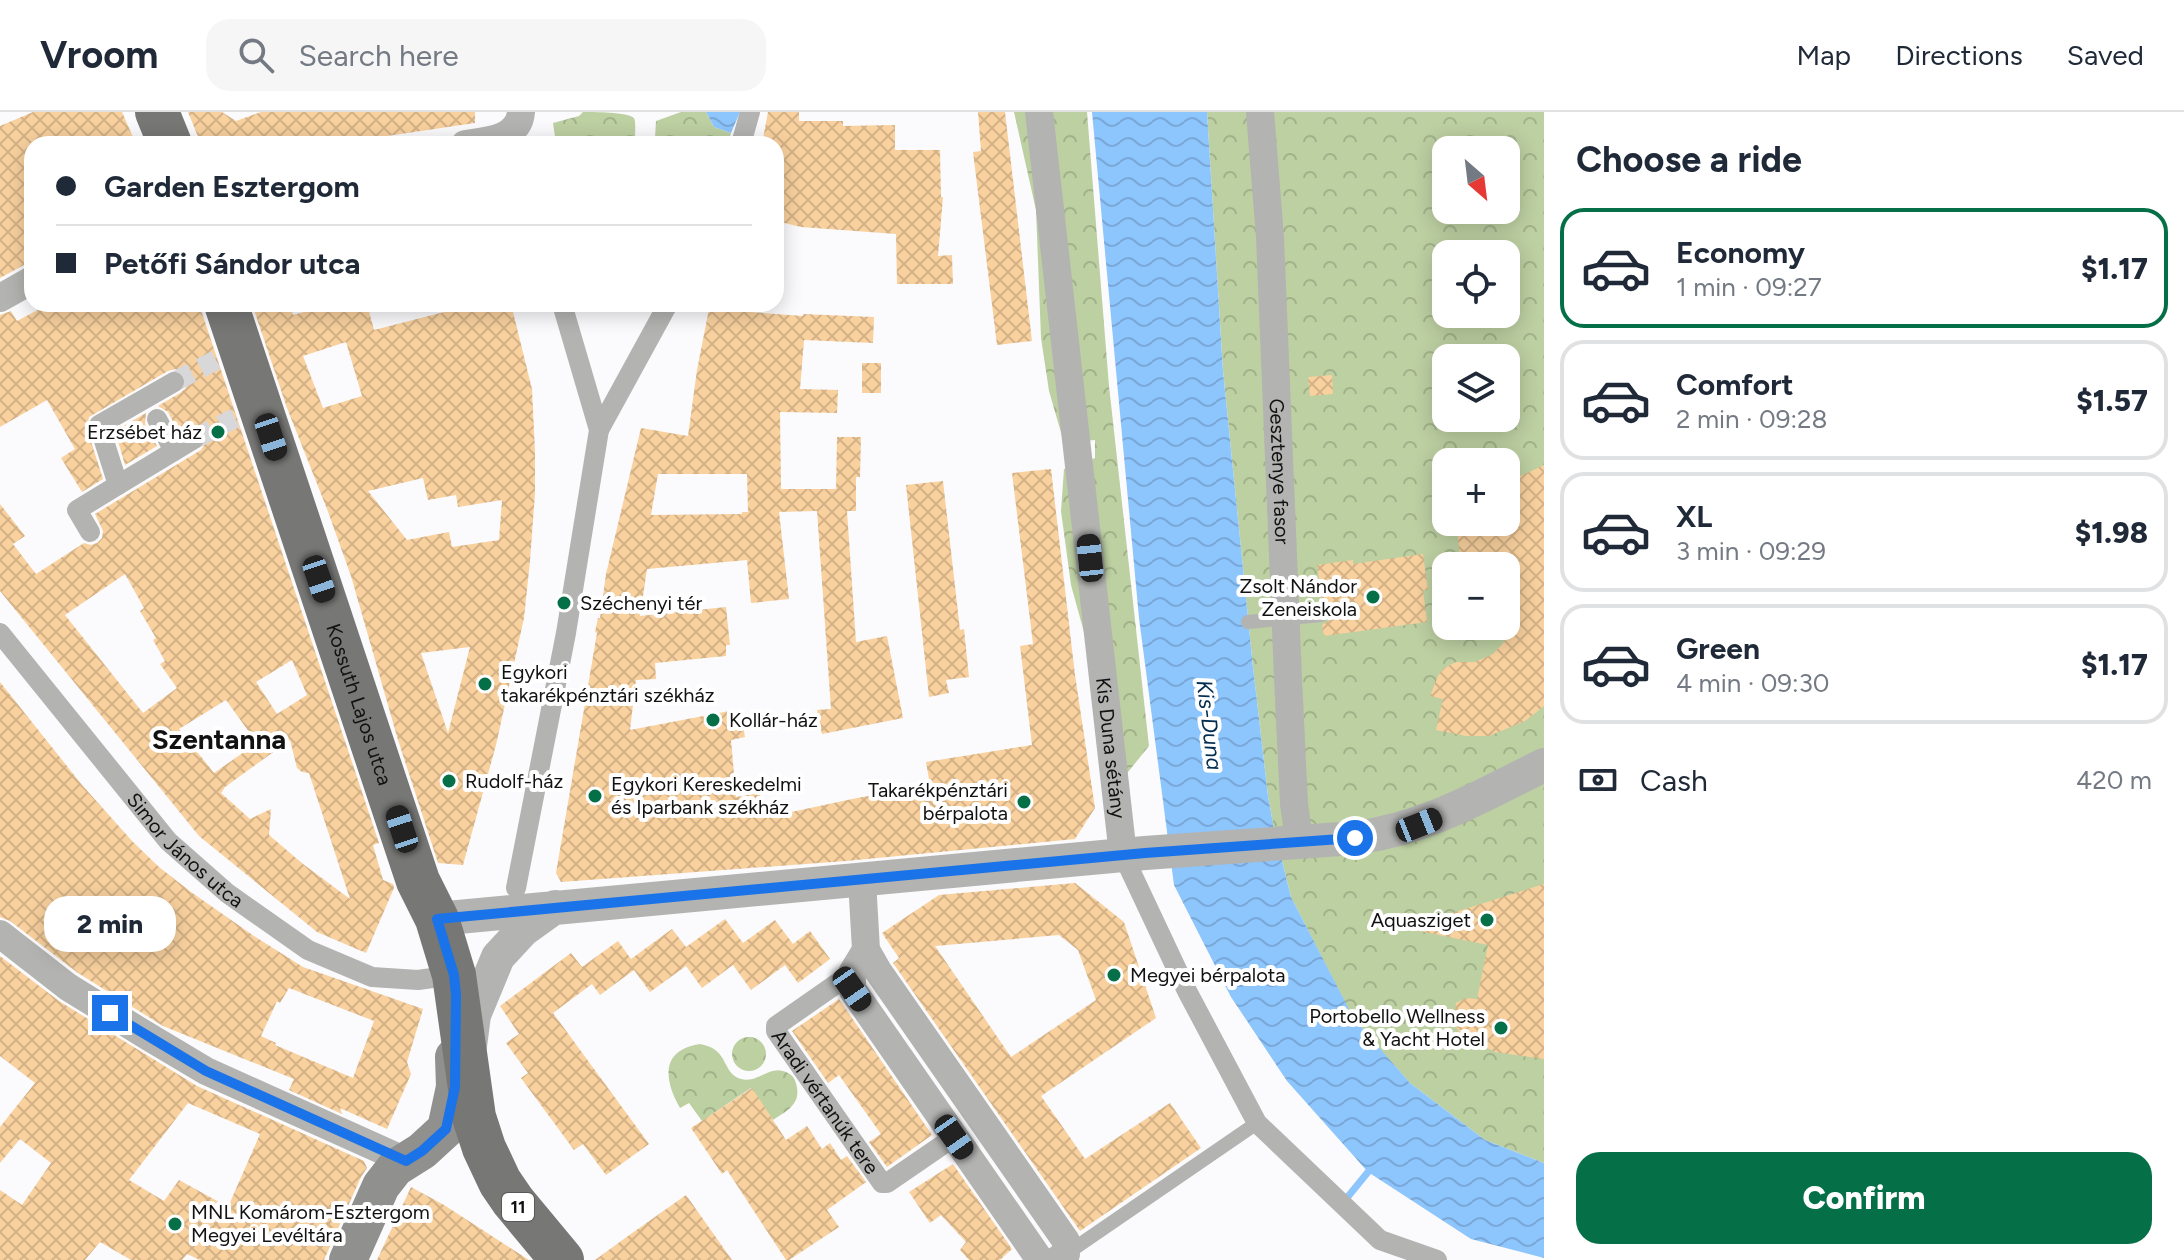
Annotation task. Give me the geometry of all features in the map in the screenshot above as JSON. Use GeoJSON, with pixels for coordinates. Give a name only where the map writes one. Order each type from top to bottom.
{"type":"FeatureCollection","features":[{"type":"Feature","properties":{"kind":"main road"},"geometry":{"type":"LineString","coordinates":[[157,112],[167,136]]}},
{"type":"Feature","properties":{"kind":"main road","name":"Kossuth Lajos utca"},"geometry":{"type":"LineString","coordinates":[[227,312],[233,354],[252,412],[418,881],[437,919]]}},
{"type":"Feature","properties":{"kind":"main road","name":"11"},"geometry":{"type":"LineString","coordinates":[[437,919],[447,984],[468,1065],[474,1117],[484,1148],[513,1201],[562,1260]]}},
{"type":"Feature","properties":{"kind":"main road"},"geometry":{"type":"LineString","coordinates":[[348,1260],[381,1186],[395,1168],[446,1129],[455,1087],[447,984]]}},
{"type":"Feature","properties":{"kind":"main road"},"geometry":{"type":"LineString","coordinates":[[414,1156],[484,1148]]}},
{"type":"Feature","properties":{"kind":"street"},"geometry":{"type":"LineString","coordinates":[[743,136],[750,112]]}},
{"type":"Feature","properties":{"kind":"street","name":"Kis Duna sétány"},"geometry":{"type":"LineString","coordinates":[[1039,112],[1077,443],[1134,854],[1187,991],[1257,1123],[1380,1240],[1437,1260]]}},
{"type":"Feature","properties":{"kind":"street","name":"Gesztenye fasor"},"geometry":{"type":"LineString","coordinates":[[1260,112],[1271,252],[1285,618],[1298,832]]}},
{"type":"Feature","properties":{"kind":"street"},"geometry":{"type":"LineString","coordinates":[[0,298],[24,284]]}},
{"type":"Feature","properties":{"kind":"street"},"geometry":{"type":"LineString","coordinates":[[564,312],[599,430]]}},
{"type":"Feature","properties":{"kind":"street"},"geometry":{"type":"LineString","coordinates":[[516,888],[566,633],[599,430],[664,312]]}},
{"type":"Feature","properties":{"kind":"street"},"geometry":{"type":"LineString","coordinates":[[118,485],[99,425],[150,408],[174,382]]}},
{"type":"Feature","properties":{"kind":"street"},"geometry":{"type":"LineString","coordinates":[[150,408],[174,451]]}},
{"type":"Feature","properties":{"kind":"street"},"geometry":{"type":"LineString","coordinates":[[90,532],[77,510],[194,439]]}},
{"type":"Feature","properties":{"kind":"street","name":"Simor János utca"},"geometry":{"type":"LineString","coordinates":[[0,633],[168,841],[227,893],[308,950],[372,977],[447,984]]}},
{"type":"Feature","properties":{"kind":"street"},"geometry":{"type":"LineString","coordinates":[[437,919],[1134,854],[1333,841],[1419,825],[1544,765]]}},
{"type":"Feature","properties":{"kind":"street"},"geometry":{"type":"LineString","coordinates":[[859,961],[878,971],[1066,1241],[1054,1258],[954,1137],[852,989],[859,961],[862,880]]}},
{"type":"Feature","properties":{"kind":"street"},"geometry":{"type":"LineString","coordinates":[[468,1065],[474,1015],[498,957],[523,930],[556,906]]}},
{"type":"Feature","properties":{"kind":"street"},"geometry":{"type":"LineString","coordinates":[[0,934],[68,987],[206,1071],[414,1156]]}},
{"type":"Feature","properties":{"kind":"street","name":"Aradi vértanúk tere"},"geometry":{"type":"LineString","coordinates":[[859,961],[776,1026],[776,1031],[882,1183],[887,1183],[954,1137]]}},
{"type":"Feature","properties":{"kind":"street"},"geometry":{"type":"LineString","coordinates":[[954,1137],[980,1118]]}},
{"type":"Feature","properties":{"kind":"lane"},"geometry":{"type":"LineString","coordinates":[[1248,622],[1321,615]]}},
{"type":"Feature","properties":{"kind":"lane"},"geometry":{"type":"LineString","coordinates":[[1054,1258],[1257,1123]]}},
{"type":"Feature","properties":{"kind":"green space"},"geometry":{"type":"Polygon","coordinates":[[[583,112],[630,116],[635,120],[635,136],[555,136],[553,123],[583,112]]]}},
{"type":"Feature","properties":{"kind":"green space"},"geometry":{"type":"Polygon","coordinates":[[[681,112],[706,112],[714,127],[731,133],[730,136],[655,136],[656,121],[681,112]]]}},
{"type":"Feature","properties":{"kind":"green space"},"geometry":{"type":"Polygon","coordinates":[[[1014,112],[1087,112],[1109,386],[1149,746],[1124,777],[1071,585],[1061,511],[1064,469],[1095,458],[1095,440],[1064,443],[1049,391],[1041,338],[1036,210],[1014,112]]]}},
{"type":"Feature","properties":{"kind":"green space"},"geometry":{"type":"Polygon","coordinates":[[[1207,112],[1544,112],[1544,1163],[1485,1140],[1410,1083],[1354,1020],[1291,897],[1268,796],[1223,371],[1207,112]]]}},
{"type":"Feature","properties":{"kind":"green space"},"geometry":{"type":"Polygon","coordinates":[[[749,1037],[761,1042],[766,1054],[761,1066],[749,1071],[737,1066],[732,1054],[737,1042],[749,1037]]]}},
{"type":"Feature","properties":{"kind":"green space"},"geometry":{"type":"Polygon","coordinates":[[[700,1044],[716,1051],[730,1072],[741,1079],[753,1079],[776,1070],[790,1074],[797,1088],[794,1103],[773,1120],[751,1088],[702,1121],[689,1103],[680,1108],[671,1087],[669,1068],[678,1053],[700,1044]]]}},
{"type":"Feature","properties":{"kind":"water"},"geometry":{"type":"Polygon","coordinates":[[[706,112],[740,112],[731,133],[714,127],[706,112]]]}},
{"type":"Feature","properties":{"kind":"water","name":"Kis-Duna"},"geometry":{"type":"Polygon","coordinates":[[[1092,112],[1207,112],[1223,371],[1253,667],[1268,796],[1291,897],[1354,1019],[1410,1083],[1485,1140],[1544,1163],[1544,1258],[1471,1239],[1368,1172],[1287,1081],[1231,997],[1174,885],[1139,618],[1092,112]]]}},
{"type":"Feature","properties":{"kind":"building"},"geometry":{"type":"Polygon","coordinates":[[[33,112],[122,112],[132,136],[24,136],[24,265],[0,278],[0,126],[33,112]]]}},
{"type":"Feature","properties":{"kind":"building"},"geometry":{"type":"Polygon","coordinates":[[[188,112],[222,112],[236,121],[261,112],[475,112],[475,123],[387,136],[198,136],[188,112]]]}},
{"type":"Feature","properties":{"kind":"building"},"geometry":{"type":"Polygon","coordinates":[[[768,112],[799,112],[799,121],[843,121],[843,126],[895,125],[895,150],[940,150],[943,197],[938,256],[952,255],[953,284],[897,284],[896,234],[784,223],[784,136],[764,136],[768,112]]]}},
{"type":"Feature","properties":{"kind":"building"},"geometry":{"type":"Polygon","coordinates":[[[978,112],[1005,112],[1032,341],[997,345],[973,152],[981,151],[978,112]]]}},
{"type":"Feature","properties":{"kind":"building"},"geometry":{"type":"Polygon","coordinates":[[[11,311],[17,321],[34,312],[202,312],[379,843],[373,845],[383,880],[393,884],[366,953],[317,932],[199,836],[0,591],[0,504],[25,536],[13,544],[36,574],[84,543],[97,543],[103,531],[95,514],[201,450],[207,440],[205,432],[194,426],[179,433],[168,412],[158,406],[186,388],[186,376],[181,371],[168,371],[89,417],[87,429],[103,479],[82,492],[61,458],[75,449],[47,400],[0,427],[0,315],[11,311]],[[125,574],[65,615],[143,713],[177,688],[160,664],[165,661],[140,611],[144,608],[125,574]],[[292,660],[256,682],[277,714],[307,695],[292,660]],[[226,700],[179,729],[214,773],[257,743],[226,700]],[[290,740],[221,793],[250,819],[271,809],[269,835],[350,899],[309,773],[297,768],[290,740]]]}},
{"type":"Feature","properties":{"kind":"building"},"geometry":{"type":"Polygon","coordinates":[[[255,312],[292,312],[293,315],[304,312],[369,312],[374,330],[444,312],[513,312],[532,389],[535,493],[530,561],[524,618],[496,745],[463,865],[438,863],[398,740],[351,576],[287,408],[255,312]],[[346,342],[303,356],[323,408],[362,396],[346,342]],[[423,478],[368,491],[407,540],[449,532],[452,547],[499,540],[502,500],[458,507],[456,495],[428,500],[423,478]],[[470,647],[421,653],[448,733],[470,647]]]}},
{"type":"Feature","properties":{"kind":"building"},"geometry":{"type":"Polygon","coordinates":[[[708,312],[874,317],[873,343],[804,340],[800,389],[838,390],[837,413],[780,412],[781,489],[836,489],[837,437],[861,437],[856,511],[847,511],[856,642],[887,636],[903,718],[822,734],[817,710],[831,709],[817,511],[779,512],[789,599],[751,603],[747,560],[647,569],[640,616],[726,607],[730,645],[726,645],[726,656],[655,663],[656,679],[636,680],[630,730],[740,709],[745,737],[731,740],[736,797],[760,793],[763,818],[930,785],[926,762],[1032,745],[1020,646],[1033,644],[1012,473],[1051,469],[1075,675],[1095,808],[1075,839],[846,861],[561,882],[556,873],[595,632],[641,428],[688,436],[708,312]],[[658,474],[651,515],[748,512],[747,474],[658,474]]]}},
{"type":"Feature","properties":{"kind":"building"},"geometry":{"type":"Polygon","coordinates":[[[862,363],[881,363],[881,393],[862,393],[862,363]]]}},
{"type":"Feature","properties":{"kind":"building"},"geometry":{"type":"Polygon","coordinates":[[[1332,375],[1333,394],[1310,396],[1308,377],[1332,375]]]}},
{"type":"Feature","properties":{"kind":"building"},"geometry":{"type":"Polygon","coordinates":[[[146,413],[145,424],[157,446],[125,465],[115,431],[146,413]]]}},
{"type":"Feature","properties":{"kind":"building"},"geometry":{"type":"Polygon","coordinates":[[[1544,465],[1544,706],[1525,721],[1489,736],[1466,736],[1436,730],[1443,699],[1430,696],[1444,668],[1456,662],[1475,662],[1493,654],[1506,640],[1520,640],[1520,552],[1459,552],[1458,536],[1520,536],[1520,476],[1544,465]]]}},
{"type":"Feature","properties":{"kind":"building"},"geometry":{"type":"Polygon","coordinates":[[[943,481],[960,630],[964,629],[969,677],[946,680],[949,693],[929,697],[906,485],[943,481]]]}},
{"type":"Feature","properties":{"kind":"building","name":"Zsolt Nándor Zeneiskola"},"geometry":{"type":"Polygon","coordinates":[[[1423,554],[1428,590],[1423,590],[1427,622],[1324,636],[1322,625],[1330,620],[1331,613],[1326,606],[1320,605],[1323,605],[1317,565],[1353,560],[1353,564],[1423,554]]]}},
{"type":"Feature","properties":{"kind":"building"},"geometry":{"type":"Polygon","coordinates":[[[0,682],[82,785],[133,842],[191,892],[303,967],[423,1009],[407,1062],[411,1074],[387,1129],[340,1108],[342,1114],[289,1090],[294,1079],[163,1026],[78,973],[10,921],[0,917],[0,682]],[[289,988],[280,1003],[277,1001],[261,1036],[353,1078],[374,1021],[289,988]]]}},
{"type":"Feature","properties":{"kind":"building"},"geometry":{"type":"Polygon","coordinates":[[[1075,883],[1124,922],[1156,1018],[1041,1096],[1085,1159],[1170,1103],[1201,1148],[1080,1231],[893,963],[899,958],[882,933],[939,895],[1075,883]],[[1059,935],[935,946],[1011,1057],[1096,1000],[1078,950],[1059,935]]]}},
{"type":"Feature","properties":{"kind":"building"},"geometry":{"type":"Polygon","coordinates":[[[1544,884],[1544,1059],[1495,1052],[1460,1034],[1454,1022],[1456,1003],[1466,998],[1477,999],[1488,945],[1405,928],[1544,884]]]}},
{"type":"Feature","properties":{"kind":"building"},"geometry":{"type":"Polygon","coordinates":[[[725,919],[743,943],[775,920],[793,944],[810,931],[830,959],[798,983],[785,965],[751,990],[733,965],[702,988],[686,966],[650,992],[634,970],[600,995],[592,984],[553,1013],[649,1144],[606,1175],[583,1144],[574,1150],[521,1078],[528,1073],[506,1043],[519,1034],[500,1006],[571,953],[582,967],[618,941],[631,959],[672,929],[686,947],[725,919]]]}},
{"type":"Feature","properties":{"kind":"building"},"geometry":{"type":"Polygon","coordinates":[[[0,956],[59,1001],[197,1086],[364,1161],[367,1168],[324,1260],[200,1260],[187,1254],[182,1260],[131,1260],[100,1242],[85,1260],[0,1260],[0,1190],[22,1205],[51,1163],[20,1139],[0,1163],[0,1127],[35,1083],[0,1056],[0,956]],[[188,1103],[129,1180],[164,1201],[179,1180],[228,1207],[260,1134],[188,1103]]]}},
{"type":"Feature","properties":{"kind":"building"},"geometry":{"type":"Polygon","coordinates":[[[839,999],[932,1135],[887,1167],[869,1142],[881,1134],[839,1075],[828,1083],[792,1031],[839,999]]]}},
{"type":"Feature","properties":{"kind":"building"},"geometry":{"type":"Polygon","coordinates":[[[752,1088],[786,1140],[807,1126],[822,1149],[830,1143],[841,1160],[847,1156],[866,1182],[827,1210],[839,1227],[789,1260],[786,1260],[727,1170],[722,1174],[691,1128],[752,1088]]]}},
{"type":"Feature","properties":{"kind":"building"},"geometry":{"type":"Polygon","coordinates":[[[953,1164],[1012,1249],[1000,1260],[969,1260],[960,1250],[966,1242],[941,1215],[930,1223],[909,1192],[953,1164]]]}},
{"type":"Feature","properties":{"kind":"building"},"geometry":{"type":"Polygon","coordinates":[[[411,1187],[444,1205],[529,1260],[377,1260],[411,1187]]]}},
{"type":"Feature","properties":{"kind":"building"},"geometry":{"type":"Polygon","coordinates":[[[686,1195],[732,1260],[595,1260],[628,1236],[686,1195]]]}},
{"type":"Feature","properties":{"kind":"waterway"},"geometry":{"type":"LineString","coordinates":[[1346,1199],[1368,1172]]}},
{"type":"Feature","properties":{"kind":"tunnel"},"geometry":{"type":"LineString","coordinates":[[174,382],[216,360]]}},
{"type":"Feature","properties":{"kind":"tunnel"},"geometry":{"type":"LineString","coordinates":[[194,439],[235,418]]}},
{"type":"Feature","properties":{"kind":"place","name":"Erzsébet ház"},"geometry":{"type":"Point","coordinates":[218,432]}},
{"type":"Feature","properties":{"kind":"place","name":"Zsolt Nándor Zeneiskola"},"geometry":{"type":"Point","coordinates":[1373,597]}},
{"type":"Feature","properties":{"kind":"place","name":"Széchenyi tér"},"geometry":{"type":"Point","coordinates":[564,603]}},
{"type":"Feature","properties":{"kind":"place","name":"Egykori takarékpénztári székház"},"geometry":{"type":"Point","coordinates":[485,684]}},
{"type":"Feature","properties":{"kind":"place","name":"Kollár-ház"},"geometry":{"type":"Point","coordinates":[713,720]}},
{"type":"Feature","properties":{"kind":"place","name":"Rudolf-ház"},"geometry":{"type":"Point","coordinates":[449,781]}},
{"type":"Feature","properties":{"kind":"place","name":"Egykori Kereskedelmi és Iparbank székház"},"geometry":{"type":"Point","coordinates":[595,796]}},
{"type":"Feature","properties":{"kind":"place","name":"Takarékpénztári bérpalota"},"geometry":{"type":"Point","coordinates":[1024,802]}},
{"type":"Feature","properties":{"kind":"place","name":"Aquasziget"},"geometry":{"type":"Point","coordinates":[1487,920]}},
{"type":"Feature","properties":{"kind":"place","name":"Megyei bérpalota"},"geometry":{"type":"Point","coordinates":[1114,975]}},
{"type":"Feature","properties":{"kind":"place","name":"Portobello Wellness & Yacht Hotel"},"geometry":{"type":"Point","coordinates":[1501,1028]}},
{"type":"Feature","properties":{"kind":"place","name":"MNL Komárom-Esztergom Megyei Levéltára"},"geometry":{"type":"Point","coordinates":[175,1224]}},
{"type":"Feature","properties":{"kind":"district","name":"Szentanna"},"geometry":{"type":"Point","coordinates":[219,739]}},
{"type":"Feature","properties":{"kind":"route"},"geometry":{"type":"LineString","coordinates":[[110,1013],[206,1071],[406,1161],[446,1129],[455,1087],[454,975],[437,919],[1145,853],[1355,838]]}}]}
